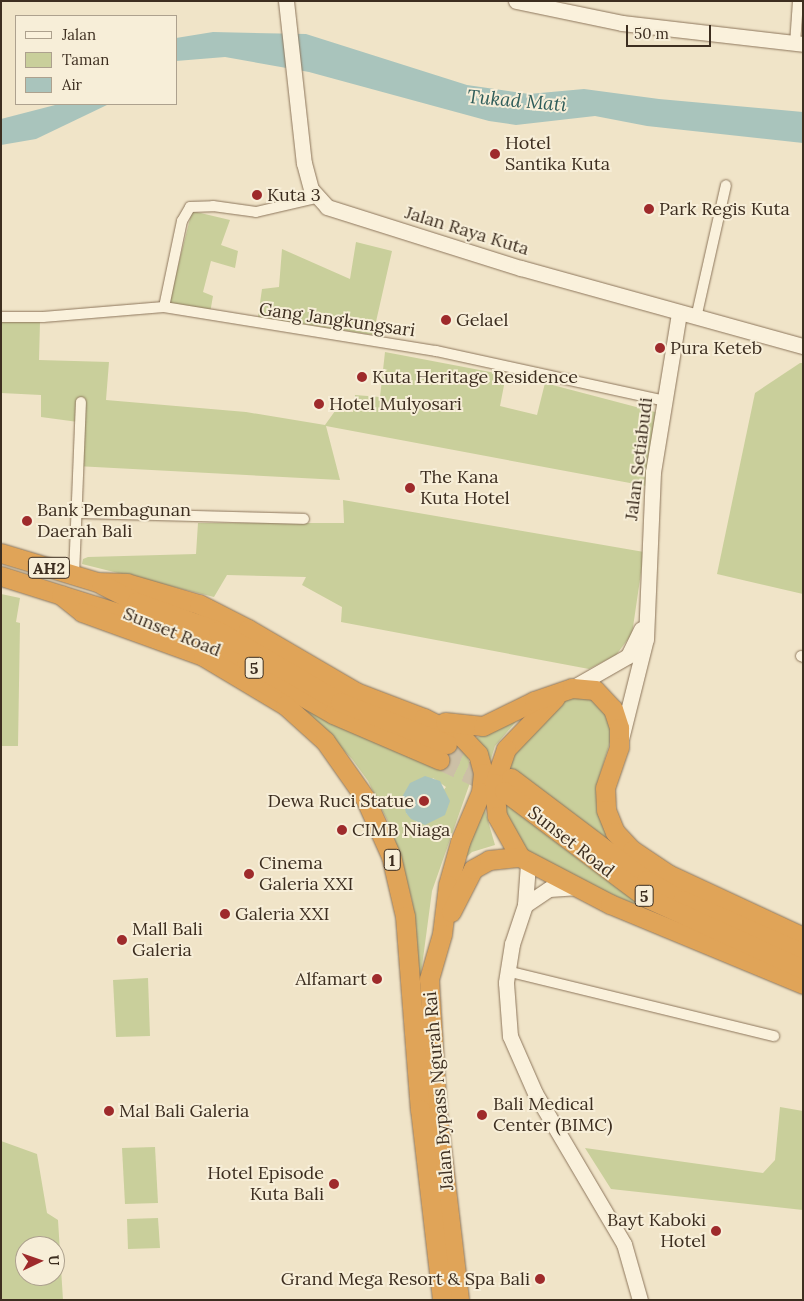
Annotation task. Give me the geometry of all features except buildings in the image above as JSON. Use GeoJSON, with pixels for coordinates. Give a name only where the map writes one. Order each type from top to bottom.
{"type":"FeatureCollection","features":[{"type":"Feature","properties":{"kind":"highway","name":"Jalan Bypass Ngurah Rai"},"geometry":{"type":"LineString","coordinates":[[1,554],[97,582],[127,583],[199,604],[248,629],[363,696],[424,718],[471,745],[478,754],[482,773],[481,792],[460,842],[448,885],[442,934],[429,980],[437,1112],[459,1300]]}},
{"type":"Feature","properties":{"kind":"highway","name":"Jalan Bypass Ngurah Rai"},"geometry":{"type":"LineString","coordinates":[[1,576],[61,595],[82,612],[203,656],[285,705],[325,741],[365,798],[391,856],[405,916],[420,1109],[442,1300]]}},
{"type":"Feature","properties":{"kind":"highway","name":"Sunset Road"},"geometry":{"type":"LineString","coordinates":[[61,595],[185,634],[246,664],[333,714],[443,752],[340,702],[218,631],[136,602],[97,582]]}},
{"type":"Feature","properties":{"kind":"highway"},"geometry":{"type":"LineString","coordinates":[[424,718],[484,726],[534,702],[565,692],[595,690],[608,701],[617,718],[619,747],[607,778],[605,799],[610,822],[622,840],[668,874],[803,937]]}},
{"type":"Feature","properties":{"kind":"highway"},"geometry":{"type":"LineString","coordinates":[[524,861],[497,816],[494,792],[497,770],[510,744],[565,692]]}},
{"type":"Feature","properties":{"kind":"highway","name":"Sunset Road"},"geometry":{"type":"LineString","coordinates":[[803,953],[653,884],[508,785],[645,896],[803,969]]}},
{"type":"Feature","properties":{"kind":"highway"},"geometry":{"type":"LineString","coordinates":[[442,934],[466,879],[474,869],[489,860],[524,861],[575,887],[803,984]]}},
{"type":"Feature","properties":{"kind":"street"},"geometry":{"type":"LineString","coordinates":[[164,308],[182,221],[190,207],[265,212],[316,198],[304,162],[286,1]]}},
{"type":"Feature","properties":{"kind":"street"},"geometry":{"type":"LineString","coordinates":[[516,1],[622,23],[799,44],[798,1]]}},
{"type":"Feature","properties":{"kind":"street"},"geometry":{"type":"LineString","coordinates":[[696,318],[726,185]]}},
{"type":"Feature","properties":{"kind":"street","name":"Jalan Raya Kuta"},"geometry":{"type":"LineString","coordinates":[[316,198],[338,211],[679,314],[803,346]]}},
{"type":"Feature","properties":{"kind":"street","name":"Gang Jangkungsari"},"geometry":{"type":"LineString","coordinates":[[1,317],[43,317],[164,308],[454,354],[664,401]]}},
{"type":"Feature","properties":{"kind":"street","name":"Jalan Setiabudi"},"geometry":{"type":"LineString","coordinates":[[619,747],[642,662],[653,472],[679,314]]}},
{"type":"Feature","properties":{"kind":"street"},"geometry":{"type":"LineString","coordinates":[[74,575],[81,402]]}},
{"type":"Feature","properties":{"kind":"street"},"geometry":{"type":"LineString","coordinates":[[76,512],[304,518]]}},
{"type":"Feature","properties":{"kind":"street","name":"Jalan Setiabudi"},"geometry":{"type":"LineString","coordinates":[[565,692],[628,656],[638,637],[646,611]]}},
{"type":"Feature","properties":{"kind":"street"},"geometry":{"type":"LineString","coordinates":[[524,861],[525,905],[516,930],[507,972],[506,1014],[516,1052],[535,1093],[624,1244],[640,1300]]}},
{"type":"Feature","properties":{"kind":"street"},"geometry":{"type":"LineString","coordinates":[[525,905],[549,889],[575,887]]}},
{"type":"Feature","properties":{"kind":"street"},"geometry":{"type":"LineString","coordinates":[[507,972],[774,1036]]}},
{"type":"Feature","properties":{"kind":"green space"},"geometry":{"type":"Polygon","coordinates":[[[192,211],[230,220],[221,245],[238,251],[235,268],[211,261],[203,292],[213,296],[210,313],[168,305],[192,211]]]}},
{"type":"Feature","properties":{"kind":"green space"},"geometry":{"type":"Polygon","coordinates":[[[356,242],[392,251],[373,335],[258,317],[262,289],[279,287],[282,249],[350,279],[356,242]]]}},
{"type":"Feature","properties":{"kind":"green space"},"geometry":{"type":"Polygon","coordinates":[[[1,321],[40,322],[39,360],[109,362],[106,400],[246,412],[325,425],[335,411],[353,412],[355,395],[380,397],[385,352],[506,375],[500,406],[537,415],[545,383],[659,413],[646,486],[326,426],[340,480],[76,466],[78,422],[41,417],[41,395],[1,393],[1,321]]]}},
{"type":"Feature","properties":{"kind":"green space"},"geometry":{"type":"Polygon","coordinates":[[[800,363],[803,363],[803,594],[717,574],[755,393],[800,363]]]}},
{"type":"Feature","properties":{"kind":"green space"},"geometry":{"type":"Polygon","coordinates":[[[343,500],[644,552],[632,634],[616,655],[589,669],[341,622],[342,607],[302,585],[306,577],[227,575],[214,597],[82,564],[83,559],[88,557],[196,554],[198,523],[344,523],[343,500]]]}},
{"type":"Feature","properties":{"kind":"green space"},"geometry":{"type":"Polygon","coordinates":[[[1,594],[20,598],[16,622],[20,623],[18,746],[1,746],[1,594]]]}},
{"type":"Feature","properties":{"kind":"green space"},"geometry":{"type":"Polygon","coordinates":[[[584,692],[604,704],[614,729],[598,781],[606,833],[612,845],[514,769],[538,825],[617,888],[671,920],[535,861],[511,837],[497,784],[502,765],[547,709],[584,692]]]}},
{"type":"Feature","properties":{"kind":"green space"},"geometry":{"type":"Polygon","coordinates":[[[301,706],[453,738],[467,751],[472,777],[432,891],[419,989],[412,900],[392,830],[368,781],[352,759],[301,706]],[[433,778],[406,813],[418,823],[446,787],[433,778]]]}},
{"type":"Feature","properties":{"kind":"green space"},"geometry":{"type":"Polygon","coordinates":[[[520,717],[495,746],[486,775],[476,738],[520,717]]]}},
{"type":"Feature","properties":{"kind":"green space"},"geometry":{"type":"Polygon","coordinates":[[[482,800],[495,845],[472,852],[461,862],[482,800]]]}},
{"type":"Feature","properties":{"kind":"green space"},"geometry":{"type":"Polygon","coordinates":[[[148,978],[150,1036],[116,1037],[113,980],[148,978]]]}},
{"type":"Feature","properties":{"kind":"green space"},"geometry":{"type":"Polygon","coordinates":[[[780,1107],[803,1111],[803,1210],[611,1189],[585,1148],[763,1173],[775,1160],[780,1107]]]}},
{"type":"Feature","properties":{"kind":"green space"},"geometry":{"type":"Polygon","coordinates":[[[1,1141],[37,1154],[47,1213],[58,1220],[59,1236],[15,1236],[15,1286],[62,1286],[63,1300],[1,1300],[1,1141]]]}},
{"type":"Feature","properties":{"kind":"green space"},"geometry":{"type":"Polygon","coordinates":[[[155,1147],[158,1203],[125,1204],[122,1148],[155,1147]]]}},
{"type":"Feature","properties":{"kind":"green space"},"geometry":{"type":"Polygon","coordinates":[[[158,1218],[160,1248],[128,1249],[127,1219],[158,1218]]]}},
{"type":"Feature","properties":{"kind":"water","name":"Tukad Mati"},"geometry":{"type":"Polygon","coordinates":[[[213,32],[306,34],[467,85],[529,94],[584,89],[659,99],[803,112],[803,143],[647,126],[595,116],[516,125],[489,121],[309,72],[225,57],[178,61],[178,38],[213,32]]]}},
{"type":"Feature","properties":{"kind":"water"},"geometry":{"type":"Polygon","coordinates":[[[55,105],[107,105],[36,139],[1,145],[1,119],[55,105]]]}},
{"type":"Feature","properties":{"kind":"water"},"geometry":{"type":"Polygon","coordinates":[[[425,776],[440,781],[450,801],[445,815],[425,825],[411,819],[406,813],[402,797],[410,783],[425,776]]]}},
{"type":"Feature","properties":{"kind":"tunnel"},"geometry":{"type":"LineString","coordinates":[[447,744],[484,762]]}},
{"type":"Feature","properties":{"kind":"tunnel"},"geometry":{"type":"LineString","coordinates":[[440,760],[496,786]]}},
{"type":"Feature","properties":{"kind":"place","name":"Hotel Santika Kuta"},"geometry":{"type":"Point","coordinates":[495,154]}},
{"type":"Feature","properties":{"kind":"place","name":"Kuta 3"},"geometry":{"type":"Point","coordinates":[257,195]}},
{"type":"Feature","properties":{"kind":"place","name":"Park Regis Kuta"},"geometry":{"type":"Point","coordinates":[649,209]}},
{"type":"Feature","properties":{"kind":"place","name":"Gelael"},"geometry":{"type":"Point","coordinates":[446,320]}},
{"type":"Feature","properties":{"kind":"place","name":"Pura Keteb"},"geometry":{"type":"Point","coordinates":[660,348]}},
{"type":"Feature","properties":{"kind":"place","name":"Kuta Heritage Residence"},"geometry":{"type":"Point","coordinates":[362,377]}},
{"type":"Feature","properties":{"kind":"place","name":"Hotel Mulyosari"},"geometry":{"type":"Point","coordinates":[319,404]}},
{"type":"Feature","properties":{"kind":"place","name":"The Kana Kuta Hotel"},"geometry":{"type":"Point","coordinates":[410,488]}},
{"type":"Feature","properties":{"kind":"place","name":"Bank Pembagunan Daerah Bali"},"geometry":{"type":"Point","coordinates":[27,521]}},
{"type":"Feature","properties":{"kind":"place","name":"Dewa Ruci Statue"},"geometry":{"type":"Point","coordinates":[424,801]}},
{"type":"Feature","properties":{"kind":"place","name":"CIMB Niaga"},"geometry":{"type":"Point","coordinates":[342,830]}},
{"type":"Feature","properties":{"kind":"place","name":"Cinema Galeria XXI"},"geometry":{"type":"Point","coordinates":[249,874]}},
{"type":"Feature","properties":{"kind":"place","name":"Galeria XXI"},"geometry":{"type":"Point","coordinates":[225,914]}},
{"type":"Feature","properties":{"kind":"place","name":"Mall Bali Galeria"},"geometry":{"type":"Point","coordinates":[122,940]}},
{"type":"Feature","properties":{"kind":"place","name":"Alfamart"},"geometry":{"type":"Point","coordinates":[377,979]}},
{"type":"Feature","properties":{"kind":"place","name":"Mal Bali Galeria"},"geometry":{"type":"Point","coordinates":[109,1111]}},
{"type":"Feature","properties":{"kind":"place","name":"Bali Medical Center (BIMC)"},"geometry":{"type":"Point","coordinates":[482,1115]}},
{"type":"Feature","properties":{"kind":"place","name":"Hotel Episode Kuta Bali"},"geometry":{"type":"Point","coordinates":[334,1184]}},
{"type":"Feature","properties":{"kind":"place","name":"Bayt Kaboki Hotel"},"geometry":{"type":"Point","coordinates":[716,1231]}},
{"type":"Feature","properties":{"kind":"place","name":"Grand Mega Resort & Spa Bali"},"geometry":{"type":"Point","coordinates":[540,1279]}}]}
